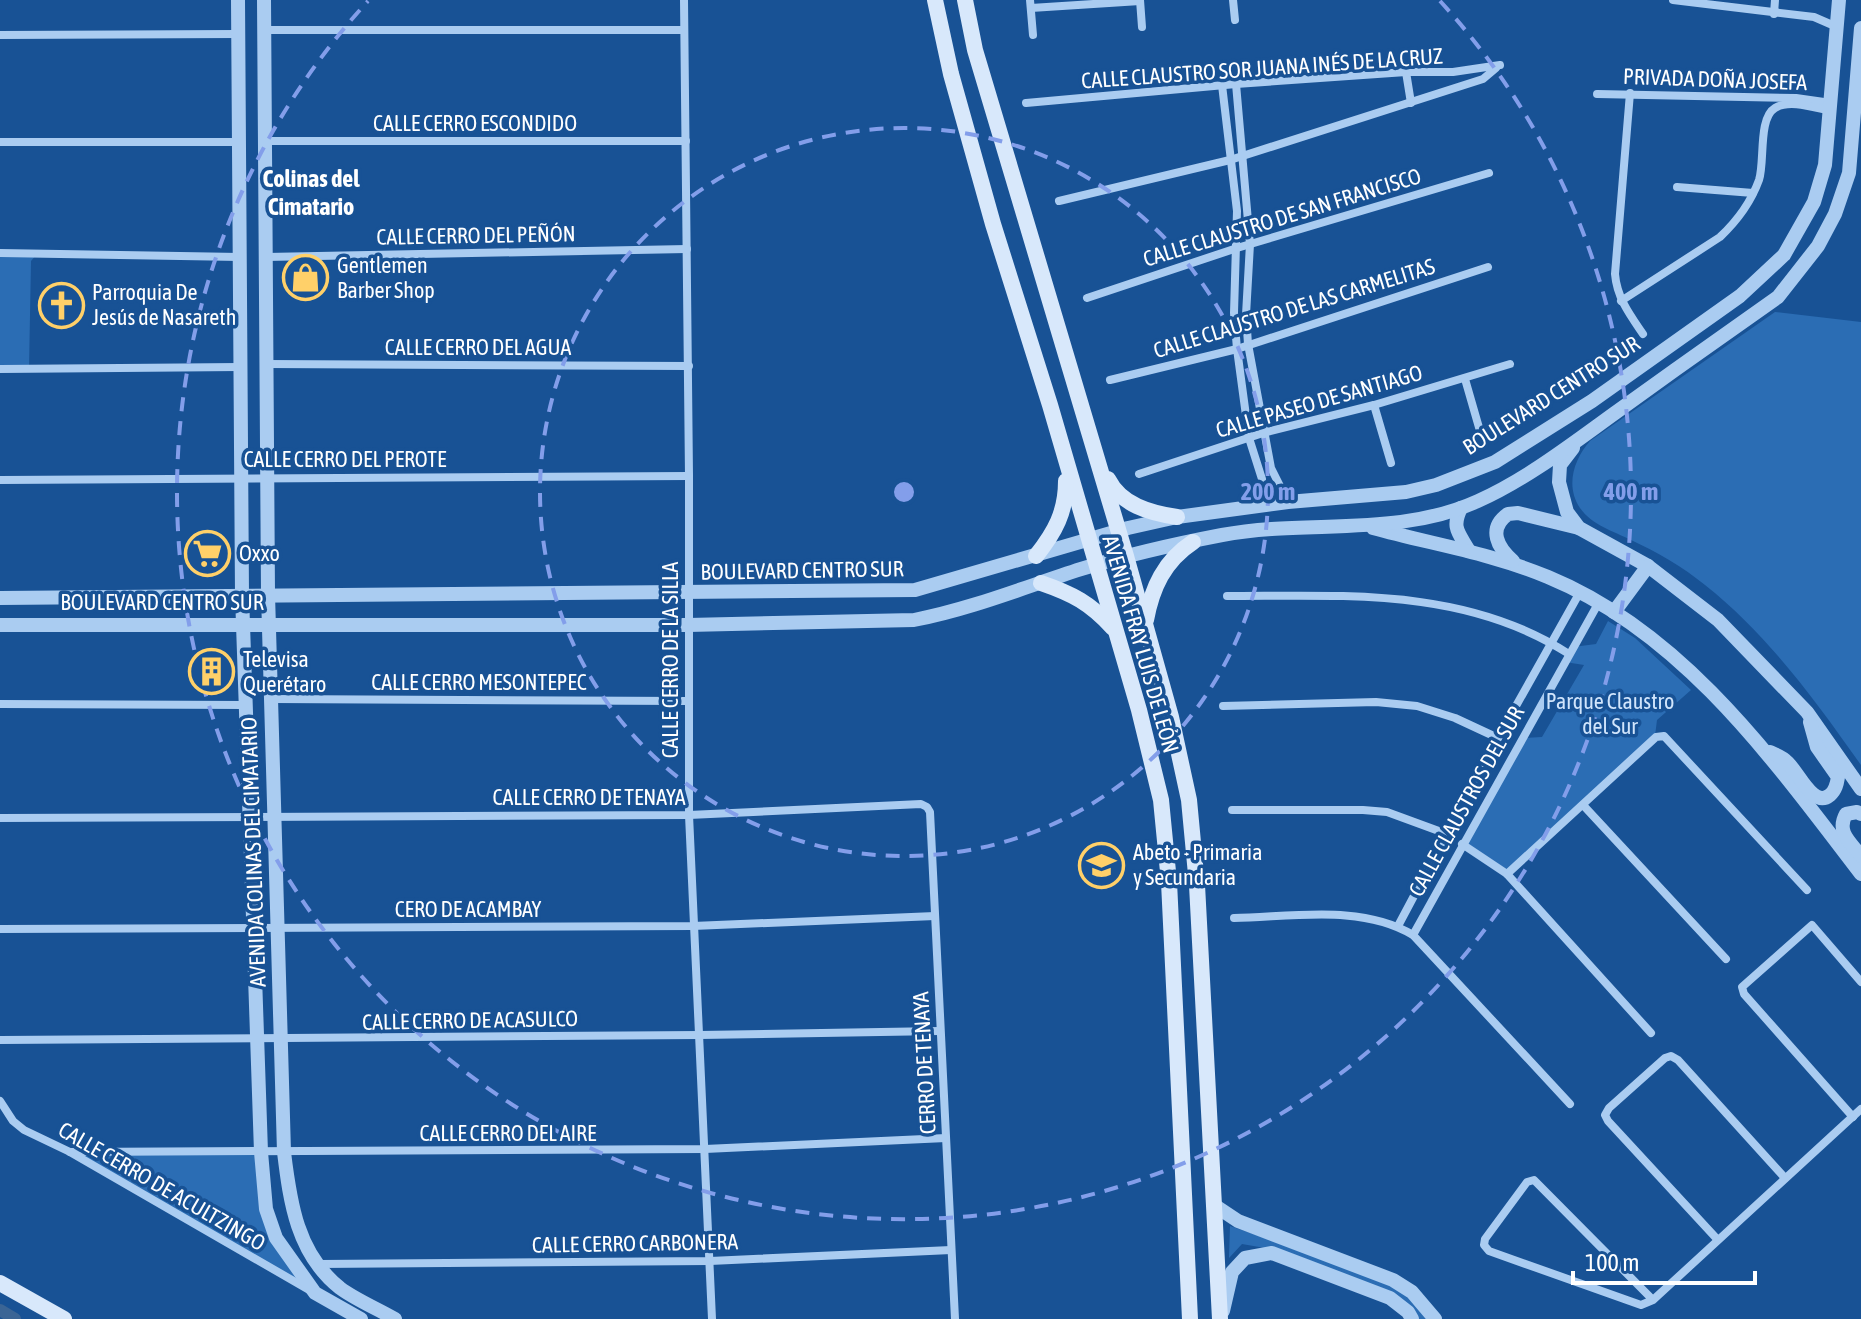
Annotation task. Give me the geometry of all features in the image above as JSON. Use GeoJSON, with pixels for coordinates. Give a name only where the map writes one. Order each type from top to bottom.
{"type":"FeatureCollection","features":[{"type":"Feature","properties":{"kind":"main road","name":"AVENIDA FRAY LUIS DE LEÓN"},"geometry":{"type":"LineString","coordinates":[[935,0],[951,74],[993,224],[1050,405],[1139,710],[1161,800],[1169,882],[1190,1319]]}},
{"type":"Feature","properties":{"kind":"main road","name":"AVENIDA FRAY LUIS DE LEÓN"},"geometry":{"type":"LineString","coordinates":[[965,0],[975,50],[1027,231],[1119,531],[1171,717],[1189,800],[1197,885],[1221,1319]]}},
{"type":"Feature","properties":{"kind":"main road"},"geometry":{"type":"LineString","coordinates":[[1097,455],[1110,484],[1120,495],[1152,513],[1177,517]]}},
{"type":"Feature","properties":{"kind":"main road"},"geometry":{"type":"LineString","coordinates":[[1036,556],[1060,521],[1066,499],[1065,463]]}},
{"type":"Feature","properties":{"kind":"main road"},"geometry":{"type":"LineString","coordinates":[[1145,626],[1149,603],[1159,577],[1171,560],[1193,542]]}},
{"type":"Feature","properties":{"kind":"main road"},"geometry":{"type":"LineString","coordinates":[[1041,583],[1079,597],[1114,629]]}},
{"type":"Feature","properties":{"kind":"main road"},"geometry":{"type":"LineString","coordinates":[[0,1283],[61,1318]]}},
{"type":"Feature","properties":{"kind":"street","name":"AVENIDA COLINAS DEL CIMATARIO"},"geometry":{"type":"LineString","coordinates":[[238,0],[242,595],[261,1152],[266,1209],[276,1238],[315,1293],[361,1319]]}},
{"type":"Feature","properties":{"kind":"street","name":"AVENIDA COLINAS DEL CIMATARIO"},"geometry":{"type":"LineString","coordinates":[[264,0],[268,594],[284,1152],[290,1206],[303,1239],[319,1264],[342,1289],[395,1319]]}},
{"type":"Feature","properties":{"kind":"street","name":"CALLE CERRO DE LA SILLA"},"geometry":{"type":"LineString","coordinates":[[684,0],[689,366],[689,815],[712,1319]]}},
{"type":"Feature","properties":{"kind":"street"},"geometry":{"type":"LineString","coordinates":[[1033,35],[1031,4],[1140,0],[1142,27]]}},
{"type":"Feature","properties":{"kind":"street"},"geometry":{"type":"LineString","coordinates":[[1233,0],[1235,20]]}},
{"type":"Feature","properties":{"kind":"street"},"geometry":{"type":"LineString","coordinates":[[1673,0],[1814,17],[1837,28]]}},
{"type":"Feature","properties":{"kind":"street"},"geometry":{"type":"LineString","coordinates":[[1774,14],[1775,0]]}},
{"type":"Feature","properties":{"kind":"street"},"geometry":{"type":"LineString","coordinates":[[1814,17],[1839,4]]}},
{"type":"Feature","properties":{"kind":"street","name":"BOULEVARD CENTRO SUR"},"geometry":{"type":"LineString","coordinates":[[0,598],[915,590],[1177,517],[1260,505],[1406,492],[1436,485],[1495,462],[1592,401],[1740,296],[1776,265],[1798,235],[1823,174],[1839,4]]}},
{"type":"Feature","properties":{"kind":"street","name":"BOULEVARD CENTRO SUR"},"geometry":{"type":"LineString","coordinates":[[0,625],[688,625],[914,620],[948,614],[1126,556],[1193,542],[1268,528],[1407,522],[1461,508],[1510,485],[1778,297],[1818,246],[1835,214],[1849,173],[1861,28]]}},
{"type":"Feature","properties":{"kind":"street"},"geometry":{"type":"LineString","coordinates":[[264,30],[684,30]]}},
{"type":"Feature","properties":{"kind":"street"},"geometry":{"type":"LineString","coordinates":[[0,35],[238,34]]}},
{"type":"Feature","properties":{"kind":"street","name":"CALLE CLAUSTRO SOR JUANA INÉS DE LA CRUZ"},"geometry":{"type":"LineString","coordinates":[[1026,103],[1222,85],[1406,72],[1453,72],[1500,65],[1483,79],[1411,103]]}},
{"type":"Feature","properties":{"kind":"street"},"geometry":{"type":"LineString","coordinates":[[1059,201],[1230,160],[1411,103],[1406,72]]}},
{"type":"Feature","properties":{"kind":"street"},"geometry":{"type":"LineString","coordinates":[[1236,84],[1250,244],[1246,315],[1248,344],[1274,477],[1288,502]]}},
{"type":"Feature","properties":{"kind":"street"},"geometry":{"type":"LineString","coordinates":[[1222,85],[1237,211],[1234,313],[1237,349],[1249,438],[1262,479],[1260,505]]}},
{"type":"Feature","properties":{"kind":"street"},"geometry":{"type":"LineString","coordinates":[[238,88],[265,87]]}},
{"type":"Feature","properties":{"kind":"street"},"geometry":{"type":"LineString","coordinates":[[1630,93],[1615,274],[1621,301],[1643,334]]}},
{"type":"Feature","properties":{"kind":"street","name":"PRIVADA DOÑA JOSEFA"},"geometry":{"type":"LineString","coordinates":[[1597,94],[1796,98],[1831,107]]}},
{"type":"Feature","properties":{"kind":"street","name":"PRIVADA DOÑA JOSEFA"},"geometry":{"type":"LineString","coordinates":[[1753,193],[1760,175],[1766,120],[1772,110],[1788,105],[1831,107]]}},
{"type":"Feature","properties":{"kind":"street","name":"CALLE CERRO ESCONDIDO"},"geometry":{"type":"LineString","coordinates":[[265,141],[686,141]]}},
{"type":"Feature","properties":{"kind":"street"},"geometry":{"type":"LineString","coordinates":[[0,142],[239,142]]}},
{"type":"Feature","properties":{"kind":"street","name":"CALLE CLAUSTRO DE SAN FRANCISCO"},"geometry":{"type":"LineString","coordinates":[[1087,298],[1237,248],[1489,173]]}},
{"type":"Feature","properties":{"kind":"street"},"geometry":{"type":"LineString","coordinates":[[1621,301],[1720,237],[1734,223],[1753,193],[1677,187]]}},
{"type":"Feature","properties":{"kind":"street"},"geometry":{"type":"LineString","coordinates":[[239,202],[264,202]]}},
{"type":"Feature","properties":{"kind":"street","name":"CALLE CERRO DEL PEÑÓN"},"geometry":{"type":"LineString","coordinates":[[266,257],[687,249]]}},
{"type":"Feature","properties":{"kind":"street"},"geometry":{"type":"LineString","coordinates":[[0,253],[240,257]]}},
{"type":"Feature","properties":{"kind":"street","name":"CALLE CLAUSTRO DE LAS CARMELITAS"},"geometry":{"type":"LineString","coordinates":[[1110,380],[1237,349],[1488,267]]}},
{"type":"Feature","properties":{"kind":"street"},"geometry":{"type":"LineString","coordinates":[[240,312],[266,311]]}},
{"type":"Feature","properties":{"kind":"street","name":"CALLE CERRO DEL AGUA"},"geometry":{"type":"LineString","coordinates":[[266,364],[689,366]]}},
{"type":"Feature","properties":{"kind":"street","name":"CALLE PASEO DE SANTIAGO"},"geometry":{"type":"LineString","coordinates":[[1139,474],[1263,433],[1374,405],[1510,364]]}},
{"type":"Feature","properties":{"kind":"street"},"geometry":{"type":"LineString","coordinates":[[0,369],[240,367]]}},
{"type":"Feature","properties":{"kind":"street"},"geometry":{"type":"LineString","coordinates":[[1465,379],[1480,431]]}},
{"type":"Feature","properties":{"kind":"street"},"geometry":{"type":"LineString","coordinates":[[1374,405],[1391,463]]}},
{"type":"Feature","properties":{"kind":"street","name":"BOULEVARD CENTRO SUR"},"geometry":{"type":"LineString","coordinates":[[1579,528],[1567,512],[1559,482],[1560,465],[1582,437]]}},
{"type":"Feature","properties":{"kind":"street","name":"CALLE CERRO DEL PEROTE"},"geometry":{"type":"LineString","coordinates":[[0,480],[689,476]]}},
{"type":"Feature","properties":{"kind":"street"},"geometry":{"type":"LineString","coordinates":[[1461,508],[1456,527],[1469,551]]}},
{"type":"Feature","properties":{"kind":"street"},"geometry":{"type":"LineString","coordinates":[[1517,565],[1497,541],[1498,525],[1508,514],[1518,513],[1579,528],[1648,566],[1718,620],[1807,712],[1861,789]]}},
{"type":"Feature","properties":{"kind":"street"},"geometry":{"type":"LineString","coordinates":[[1364,526],[1517,565],[1581,592],[1614,612],[1685,666],[1766,750],[1861,874]]}},
{"type":"Feature","properties":{"kind":"street"},"geometry":{"type":"LineString","coordinates":[[1614,612],[1648,566]]}},
{"type":"Feature","properties":{"kind":"street","name":"CALLE CLAUSTROS DEL SUR"},"geometry":{"type":"LineString","coordinates":[[1398,926],[1498,738],[1581,592]]}},
{"type":"Feature","properties":{"kind":"street"},"geometry":{"type":"LineString","coordinates":[[1227,596],[1386,596],[1453,607],[1496,620],[1552,643],[1569,654]]}},
{"type":"Feature","properties":{"kind":"street","name":"CALLE CLAUSTROS DEL SUR"},"geometry":{"type":"LineString","coordinates":[[1413,935],[1599,602]]}},
{"type":"Feature","properties":{"kind":"street","name":"CALLE CERRO MESONTEPEC"},"geometry":{"type":"LineString","coordinates":[[271,699],[687,701]]}},
{"type":"Feature","properties":{"kind":"street"},"geometry":{"type":"LineString","coordinates":[[1223,706],[1376,702],[1417,706],[1455,718],[1498,738]]}},
{"type":"Feature","properties":{"kind":"street"},"geometry":{"type":"LineString","coordinates":[[0,704],[246,705]]}},
{"type":"Feature","properties":{"kind":"street"},"geometry":{"type":"LineString","coordinates":[[1766,750],[1785,759],[1814,795],[1822,798],[1830,796],[1837,786],[1838,777],[1817,747],[1807,712]]}},
{"type":"Feature","properties":{"kind":"street"},"geometry":{"type":"LineString","coordinates":[[1507,874],[1656,737],[1664,736],[1807,890]]}},
{"type":"Feature","properties":{"kind":"street"},"geometry":{"type":"LineString","coordinates":[[247,738],[272,738]]}},
{"type":"Feature","properties":{"kind":"street"},"geometry":{"type":"LineString","coordinates":[[1470,790],[1487,799]]}},
{"type":"Feature","properties":{"kind":"street","name":"CALLE CERRO DE TENAYA"},"geometry":{"type":"LineString","coordinates":[[0,818],[689,815],[921,804],[927,807]]}},
{"type":"Feature","properties":{"kind":"street"},"geometry":{"type":"LineString","coordinates":[[1583,805],[1726,959]]}},
{"type":"Feature","properties":{"kind":"street","name":"CERRO DE TENAYA"},"geometry":{"type":"LineString","coordinates":[[927,807],[930,812],[955,1319]]}},
{"type":"Feature","properties":{"kind":"street"},"geometry":{"type":"LineString","coordinates":[[1232,810],[1387,812],[1447,834]]}},
{"type":"Feature","properties":{"kind":"street"},"geometry":{"type":"LineString","coordinates":[[1861,814],[1846,814],[1841,823],[1841,831],[1861,856]]}},
{"type":"Feature","properties":{"kind":"street"},"geometry":{"type":"LineString","coordinates":[[1462,844],[1507,874],[1651,1033]]}},
{"type":"Feature","properties":{"kind":"street"},"geometry":{"type":"LineString","coordinates":[[1234,918],[1354,915],[1398,926],[1413,935],[1570,1104]]}},
{"type":"Feature","properties":{"kind":"street","name":"CERO DE ACAMBAY"},"geometry":{"type":"LineString","coordinates":[[0,929],[693,926],[935,916]]}},
{"type":"Feature","properties":{"kind":"street"},"geometry":{"type":"LineString","coordinates":[[1853,1117],[1744,994],[1742,987],[1812,925],[1861,982]]}},
{"type":"Feature","properties":{"kind":"street","name":"CALLE CERRO DE ACASULCO"},"geometry":{"type":"LineString","coordinates":[[0,1040],[280,1040],[940,1031]]}},
{"type":"Feature","properties":{"kind":"street"},"geometry":{"type":"LineString","coordinates":[[1717,1239],[1608,1121],[1605,1115],[1609,1108],[1671,1056],[1785,1178]]}},
{"type":"Feature","properties":{"kind":"street","name":"CALLE CERRO DE ACULTZINGO"},"geometry":{"type":"LineString","coordinates":[[0,1101],[13,1121],[24,1130],[70,1152],[315,1293]]}},
{"type":"Feature","properties":{"kind":"street"},"geometry":{"type":"LineString","coordinates":[[1653,1300],[1534,1180],[1527,1182],[1485,1239],[1484,1245],[1489,1251],[1641,1305],[1653,1300],[1861,1109]]}},
{"type":"Feature","properties":{"kind":"street","name":"CALLE CERRO DEL AIRE"},"geometry":{"type":"LineString","coordinates":[[70,1152],[705,1149],[946,1138]]}},
{"type":"Feature","properties":{"kind":"street"},"geometry":{"type":"LineString","coordinates":[[1214,1205],[1238,1221],[1393,1280],[1412,1292],[1435,1319]]}},
{"type":"Feature","properties":{"kind":"street","name":"CALLE CERRO CARBONERA"},"geometry":{"type":"LineString","coordinates":[[319,1264],[710,1261],[951,1250]]}},
{"type":"Feature","properties":{"kind":"street"},"geometry":{"type":"LineString","coordinates":[[1221,1319],[1232,1272],[1245,1258],[1272,1253],[1390,1298],[1412,1319]]}},
{"type":"Feature","properties":{"kind":"green space"},"geometry":{"type":"Polygon","coordinates":[[[0,253],[37,254],[31,261],[29,369],[0,369],[0,253]]]}},
{"type":"Feature","properties":{"kind":"green space"},"geometry":{"type":"Polygon","coordinates":[[[1775,312],[1861,322],[1861,765],[1789,669],[1728,604],[1679,566],[1590,519],[1575,500],[1573,491],[1576,464],[1590,441],[1775,312]]]}},
{"type":"Feature","properties":{"kind":"green space","name":"Parque Claustro del Sur"},"geometry":{"type":"Polygon","coordinates":[[[1608,621],[1635,638],[1691,690],[1657,720],[1655,736],[1507,874],[1462,844],[1522,738],[1542,737],[1584,665],[1565,662],[1573,647],[1596,644],[1608,621]]]}},
{"type":"Feature","properties":{"kind":"green space"},"geometry":{"type":"Polygon","coordinates":[[[70,1152],[261,1152],[266,1209],[315,1293],[70,1152]]]}},
{"type":"Feature","properties":{"kind":"green space"},"geometry":{"type":"Polygon","coordinates":[[[1230,1226],[1391,1281],[1417,1301],[1428,1319],[1414,1319],[1408,1309],[1276,1250],[1242,1244],[1229,1258],[1230,1226]]]}},
{"type":"Feature","properties":{"kind":"waterway"},"geometry":{"type":"LineString","coordinates":[[0,1310],[15,1319]]}},
{"type":"Feature","properties":{"kind":"place","name":"Gentlemen Barber Shop"},"geometry":{"type":"Point","coordinates":[306,278]}},
{"type":"Feature","properties":{"kind":"place","name":"Parroquia De Jesús de Nasareth"},"geometry":{"type":"Point","coordinates":[61,305]}},
{"type":"Feature","properties":{"kind":"place","name":"Oxxo"},"geometry":{"type":"Point","coordinates":[208,553]}},
{"type":"Feature","properties":{"kind":"place","name":"Televisa Querétaro"},"geometry":{"type":"Point","coordinates":[212,672]}},
{"type":"Feature","properties":{"kind":"place","name":"Abeto - Primaria y Secundaria"},"geometry":{"type":"Point","coordinates":[1102,865]}},
{"type":"Feature","properties":{"kind":"district","name":"Colinas del Cimatario"},"geometry":{"type":"Point","coordinates":[311,192]}}]}
